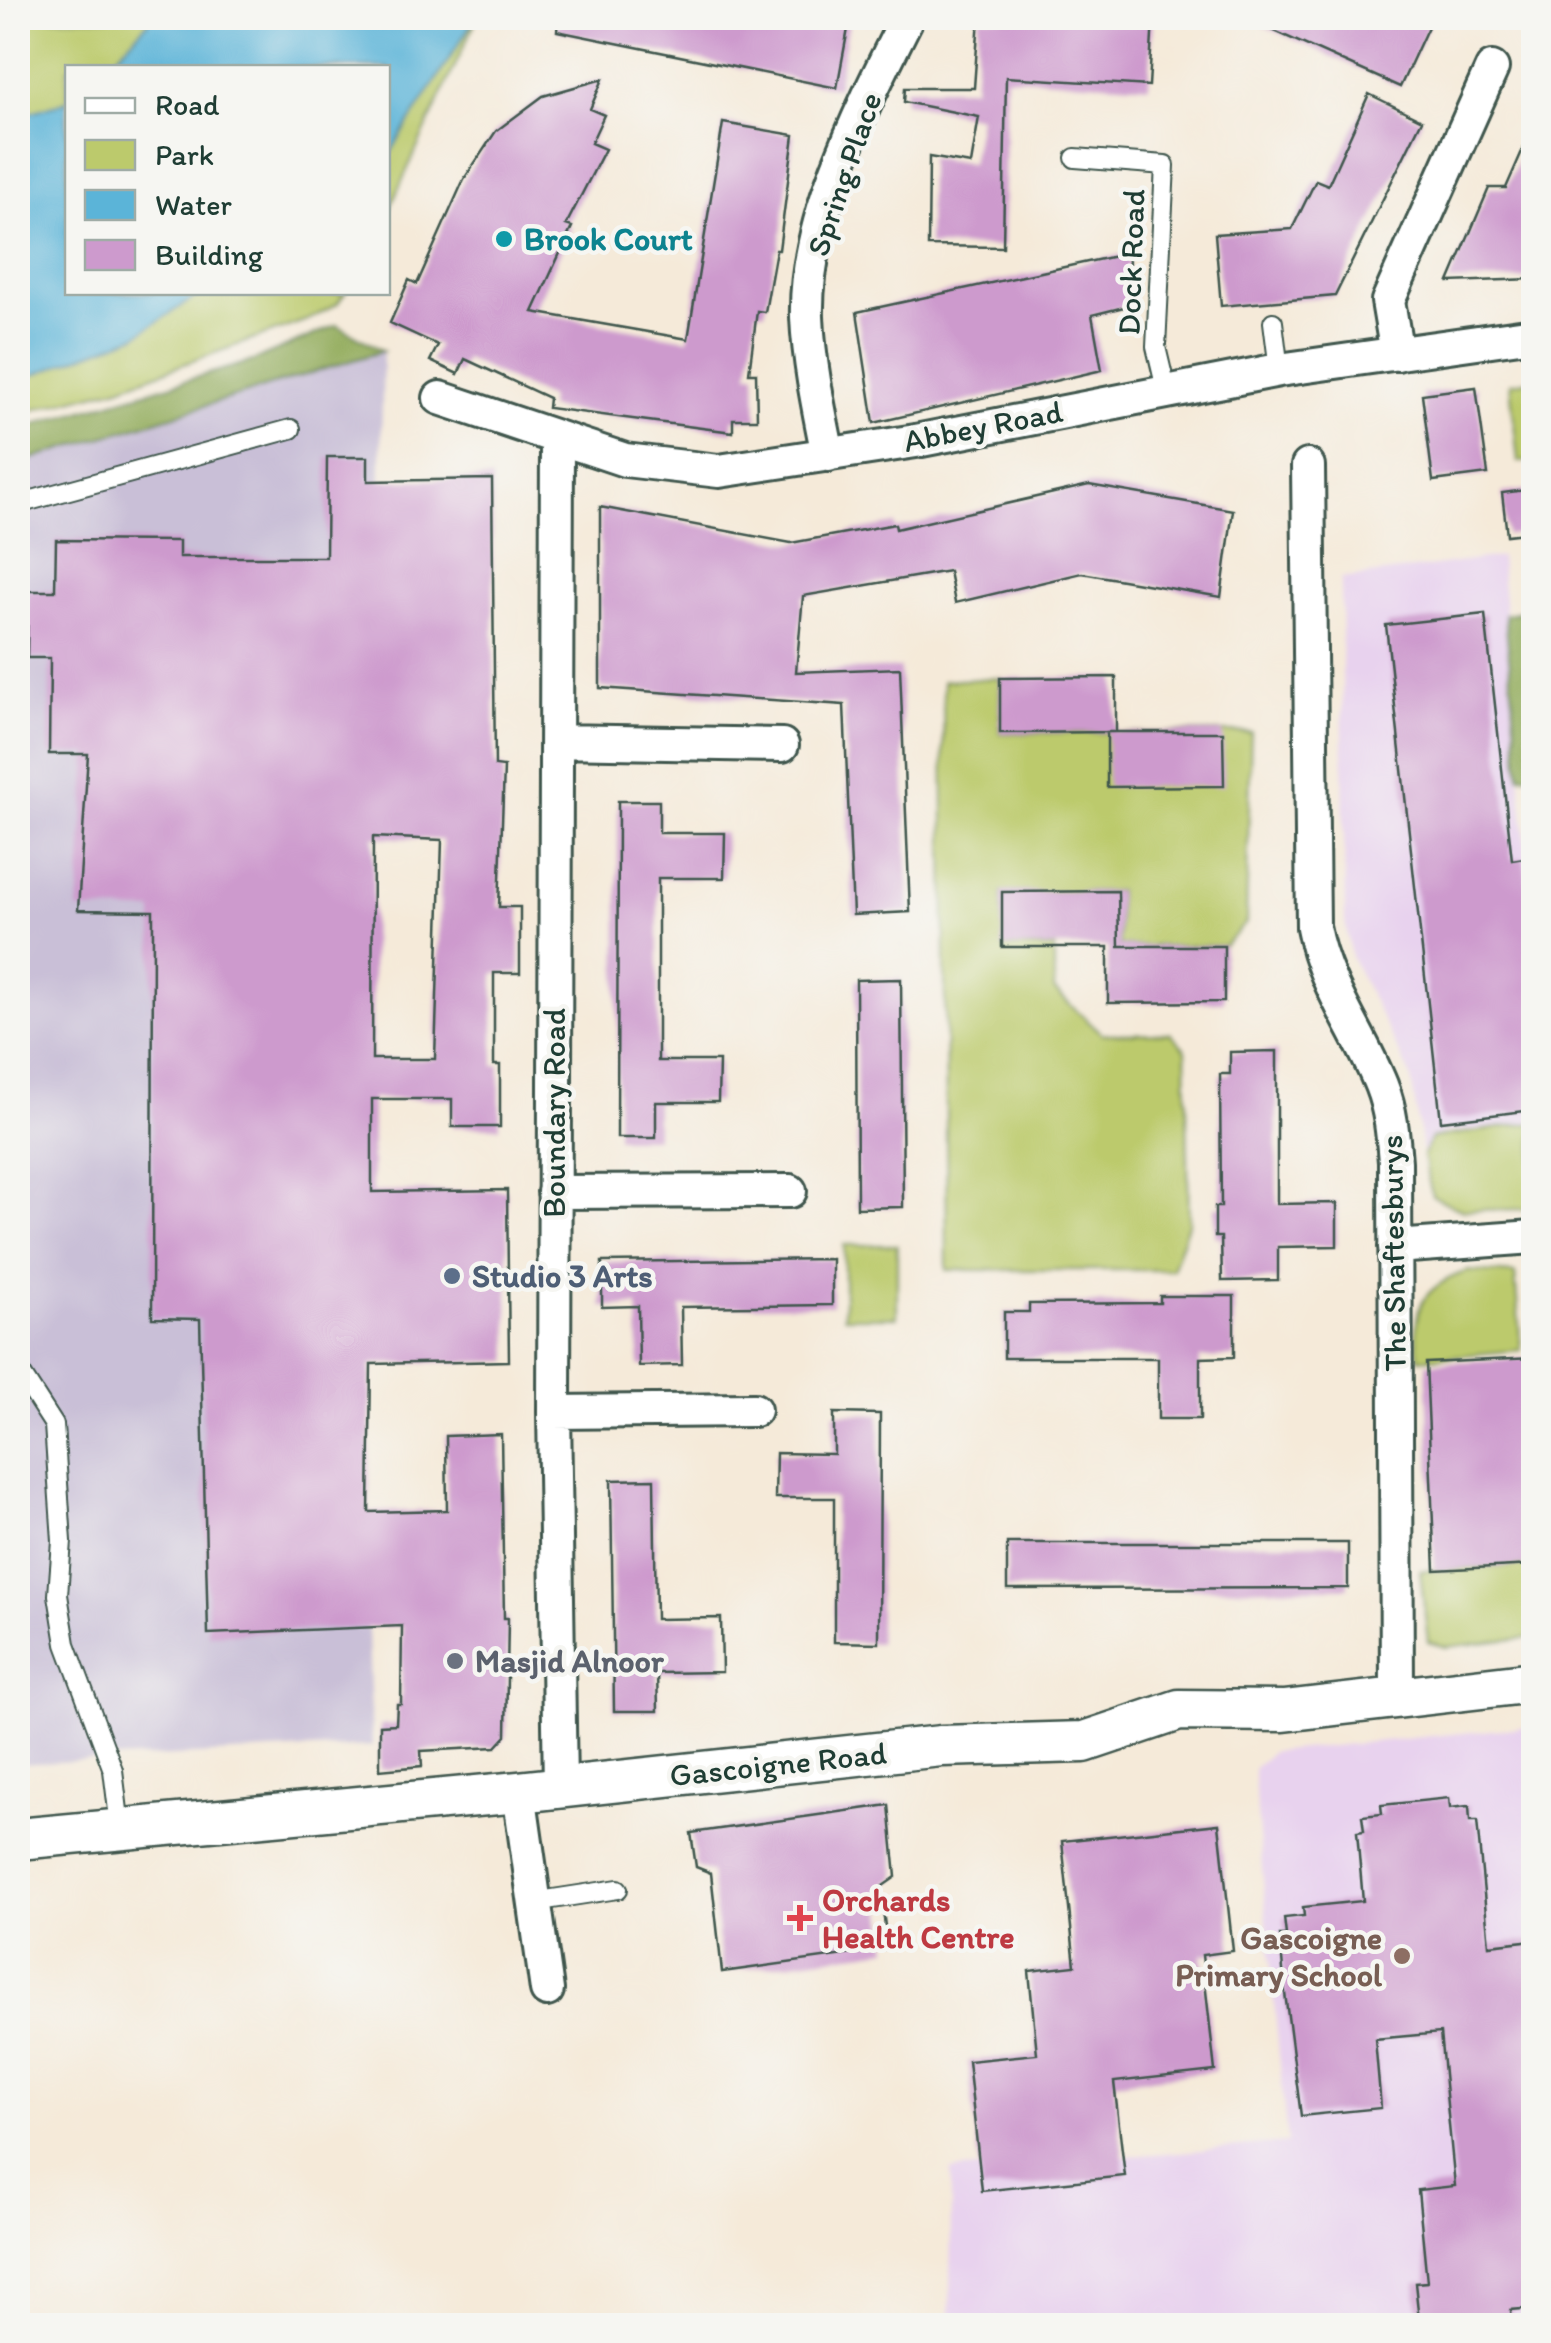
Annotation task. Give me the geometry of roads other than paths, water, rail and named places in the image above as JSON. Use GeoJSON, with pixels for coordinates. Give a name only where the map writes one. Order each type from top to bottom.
{"type":"FeatureCollection","features":[{"type":"Feature","properties":{"kind":"street","name":"Spring Place"},"geometry":{"type":"LineString","coordinates":[[828,455],[807,315],[813,261],[831,191],[870,92],[906,18]]}},
{"type":"Feature","properties":{"kind":"street"},"geometry":{"type":"LineString","coordinates":[[1396,354],[1388,301],[1492,68]]}},
{"type":"Feature","properties":{"kind":"street","name":"Abbey Road"},"geometry":{"type":"LineString","coordinates":[[440,398],[624,460],[719,471],[916,441],[1166,389],[1279,370],[1534,334]]}},
{"type":"Feature","properties":{"kind":"street","name":"Boundary Road"},"geometry":{"type":"LineString","coordinates":[[557,440],[554,1412],[560,1786]]}},
{"type":"Feature","properties":{"kind":"street","name":"The Shaftesburys"},"geometry":{"type":"LineString","coordinates":[[1308,466],[1313,927],[1329,984],[1382,1087],[1391,1118],[1396,1246],[1397,1698]]}},
{"type":"Feature","properties":{"kind":"street"},"geometry":{"type":"LineString","coordinates":[[556,742],[782,745]]}},
{"type":"Feature","properties":{"kind":"street"},"geometry":{"type":"LineString","coordinates":[[554,1192],[790,1190]]}},
{"type":"Feature","properties":{"kind":"street"},"geometry":{"type":"LineString","coordinates":[[1396,1246],[1534,1237]]}},
{"type":"Feature","properties":{"kind":"street"},"geometry":{"type":"LineString","coordinates":[[554,1412],[754,1410]]}},
{"type":"Feature","properties":{"kind":"street","name":"Gascoigne Road"},"geometry":{"type":"LineString","coordinates":[[18,1839],[969,1744],[1084,1742],[1179,1710],[1240,1714],[1534,1682]]}},
{"type":"Feature","properties":{"kind":"street"},"geometry":{"type":"LineString","coordinates":[[518,1792],[547,1990]]}},
{"type":"Feature","properties":{"kind":"lane","name":"Dock Road"},"geometry":{"type":"LineString","coordinates":[[1075,158],[1165,166],[1156,346],[1166,389]]}},
{"type":"Feature","properties":{"kind":"lane"},"geometry":{"type":"LineString","coordinates":[[1273,322],[1279,370]]}},
{"type":"Feature","properties":{"kind":"lane"},"geometry":{"type":"LineString","coordinates":[[18,504],[291,430]]}},
{"type":"Feature","properties":{"kind":"lane"},"geometry":{"type":"LineString","coordinates":[[18,1369],[54,1426],[62,1541],[58,1595],[63,1628],[81,1690],[113,1770],[120,1827]]}},
{"type":"Feature","properties":{"kind":"lane"},"geometry":{"type":"LineString","coordinates":[[534,1902],[618,1889]]}},
{"type":"Feature","properties":{"kind":"water"},"geometry":{"type":"Polygon","coordinates":[[[152,18],[475,18],[390,154],[390,65],[108,65],[152,18]]]}},
{"type":"Feature","properties":{"kind":"water"},"geometry":{"type":"Polygon","coordinates":[[[65,102],[65,295],[199,295],[135,336],[18,381],[18,126],[25,114],[65,102]]]}},
{"type":"Feature","properties":{"kind":"place","name":"Brook Court"},"geometry":{"type":"Point","coordinates":[504,239]}},
{"type":"Feature","properties":{"kind":"place","name":"Studio 3 Arts"},"geometry":{"type":"Point","coordinates":[452,1276]}},
{"type":"Feature","properties":{"kind":"place","name":"Masjid Alnoor"},"geometry":{"type":"Point","coordinates":[455,1661]}},
{"type":"Feature","properties":{"kind":"place","name":"Orchards Health Centre"},"geometry":{"type":"Point","coordinates":[800,1918]}},
{"type":"Feature","properties":{"kind":"place","name":"Gascoigne Primary School"},"geometry":{"type":"Point","coordinates":[1402,1956]}}]}
